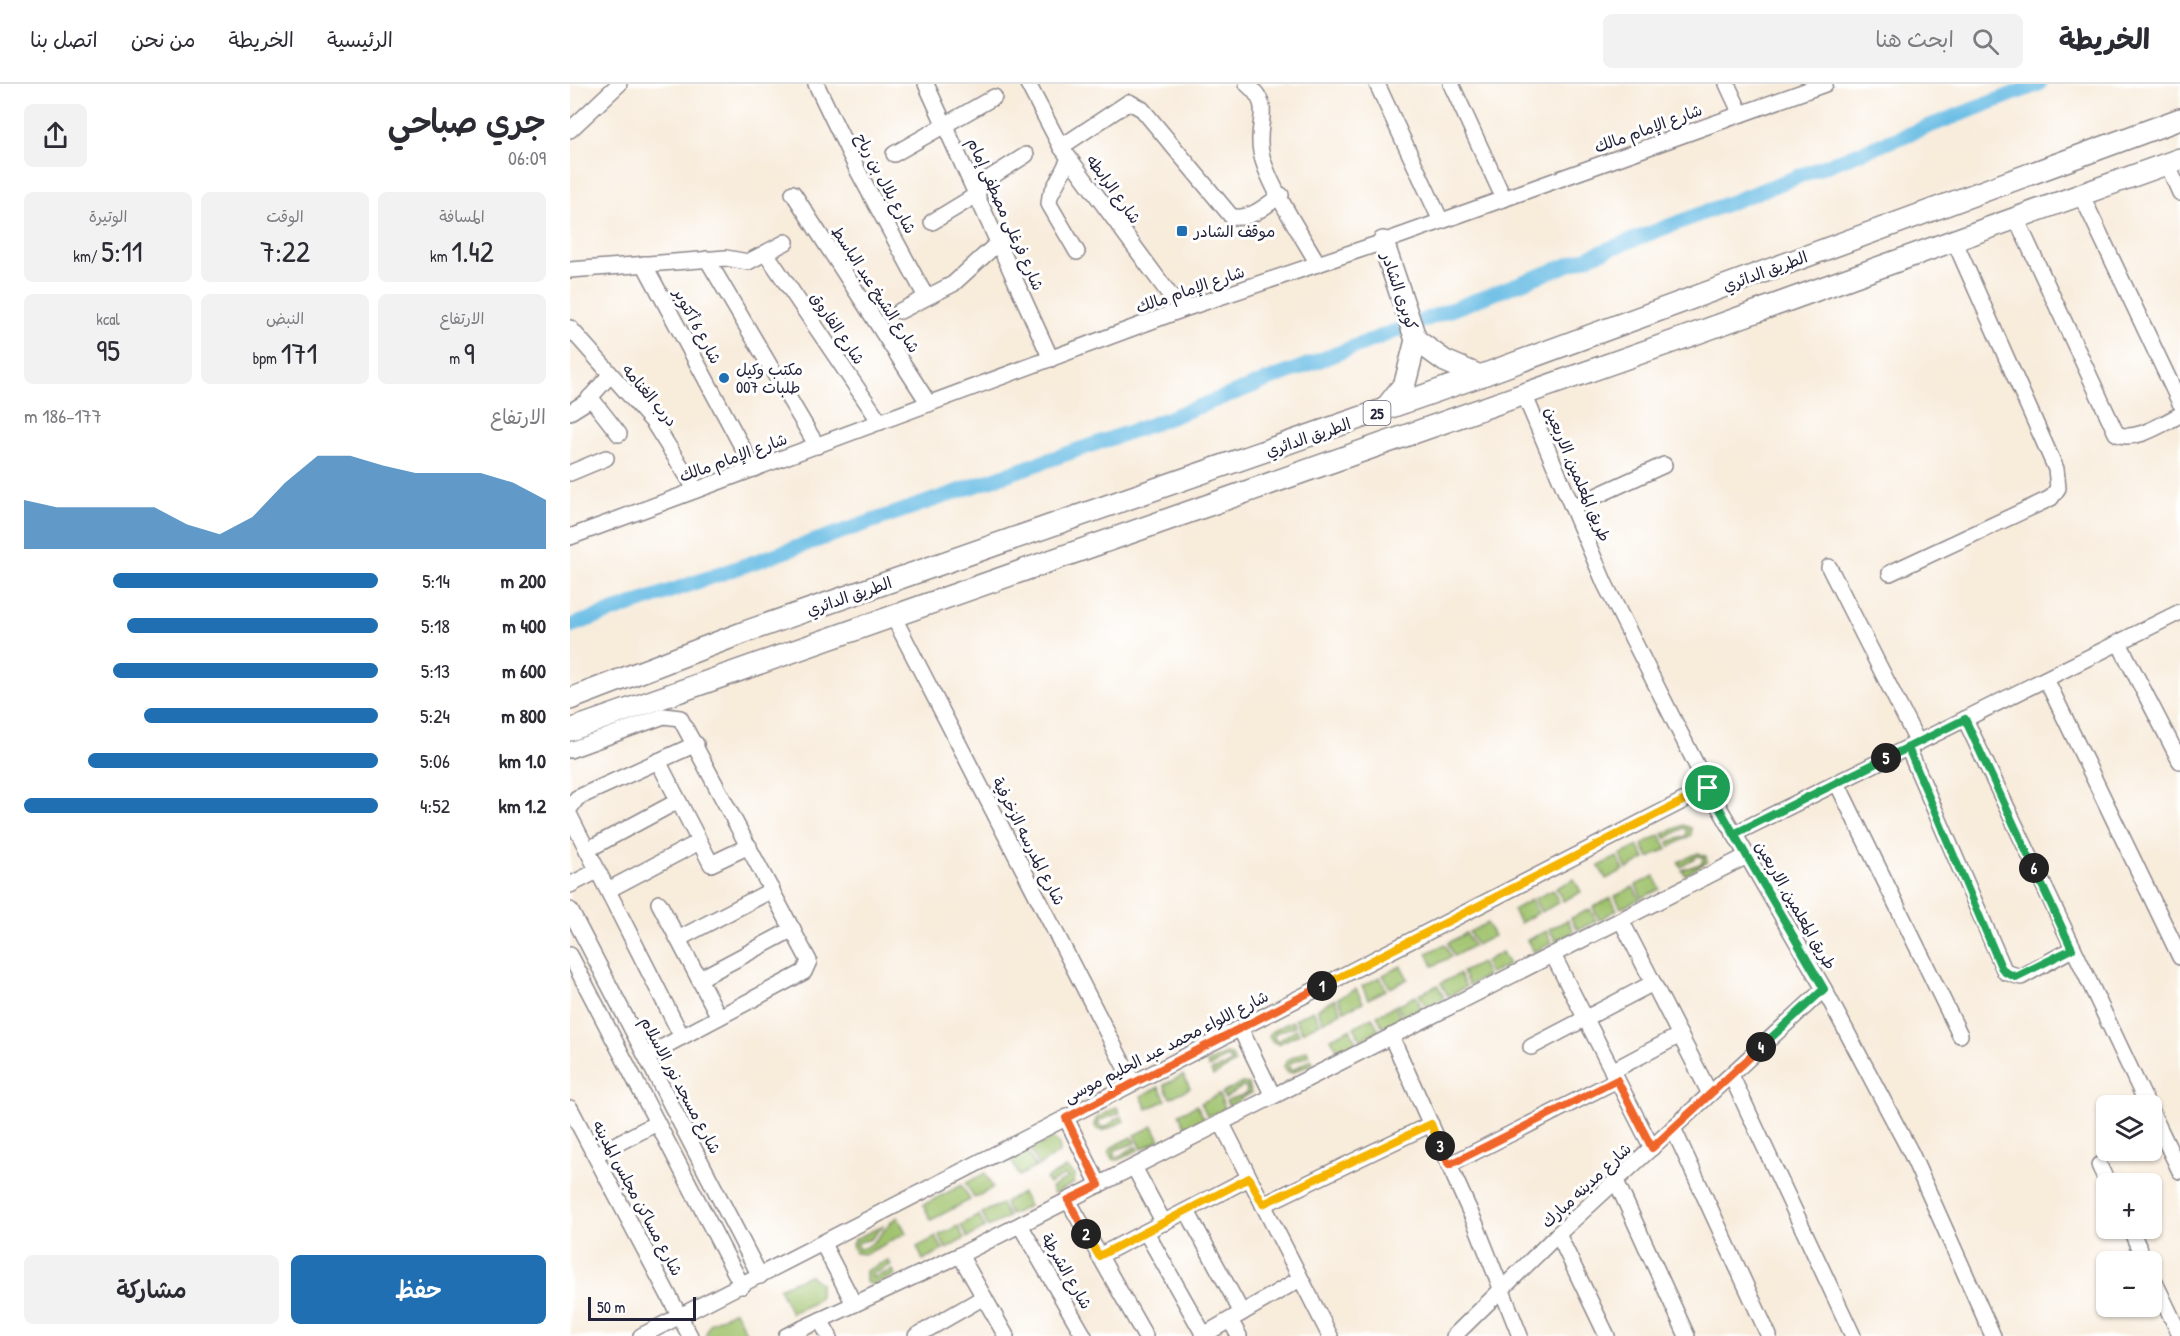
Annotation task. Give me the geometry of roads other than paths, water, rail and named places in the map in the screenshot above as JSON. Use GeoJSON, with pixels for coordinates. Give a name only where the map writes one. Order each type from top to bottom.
{"type":"FeatureCollection","features":[{"type":"Feature","properties":{"kind":"highway","name":"الطريق الدائري"},"geometry":{"type":"LineString","coordinates":[[570,699],[745,632],[1383,411],[2180,119]]}},
{"type":"Feature","properties":{"kind":"highway","name":"الطريق الدائري"},"geometry":{"type":"LineString","coordinates":[[570,730],[1524,394],[2174,161]]}},
{"type":"Feature","properties":{"kind":"highway","name":"كوبرى الشادر"},"geometry":{"type":"LineString","coordinates":[[1383,242],[1416,340],[1405,383],[1383,411]]}},
{"type":"Feature","properties":{"kind":"highway","name":"كوبرى الشادر"},"geometry":{"type":"LineString","coordinates":[[1416,340],[1445,361],[1480,376]]}},
{"type":"Feature","properties":{"kind":"highway"},"geometry":{"type":"LineString","coordinates":[[808,611],[803,624],[805,631],[809,637],[822,642]]}},
{"type":"Feature","properties":{"kind":"highway"},"geometry":{"type":"LineString","coordinates":[[745,632],[752,634],[761,644],[760,664]]}},
{"type":"Feature","properties":{"kind":"street"},"geometry":{"type":"LineString","coordinates":[[570,130],[619,84]]}},
{"type":"Feature","properties":{"kind":"street","name":"شارع بلال بن رباح"},"geometry":{"type":"LineString","coordinates":[[816,84],[859,173],[927,297]]}},
{"type":"Feature","properties":{"kind":"street","name":"شارع فرغلى مصطفى إمام"},"geometry":{"type":"LineString","coordinates":[[926,84],[1000,241],[1051,359]]}},
{"type":"Feature","properties":{"kind":"street","name":"شارع الرابطه"},"geometry":{"type":"LineString","coordinates":[[1028,84],[1065,153],[1181,310]]}},
{"type":"Feature","properties":{"kind":"street"},"geometry":{"type":"LineString","coordinates":[[1247,84],[1257,91],[1263,105],[1260,151],[1265,166],[1318,264]]}},
{"type":"Feature","properties":{"kind":"street"},"geometry":{"type":"LineString","coordinates":[[1377,84],[1441,221]]}},
{"type":"Feature","properties":{"kind":"street"},"geometry":{"type":"LineString","coordinates":[[1451,84],[1504,199]]}},
{"type":"Feature","properties":{"kind":"street"},"geometry":{"type":"LineString","coordinates":[[1727,84],[1741,114]]}},
{"type":"Feature","properties":{"kind":"street","name":"شارع الإمام مالك"},"geometry":{"type":"LineString","coordinates":[[570,537],[1181,310],[1383,242],[1825,84]]}},
{"type":"Feature","properties":{"kind":"street"},"geometry":{"type":"LineString","coordinates":[[894,154],[994,97]]}},
{"type":"Feature","properties":{"kind":"street"},"geometry":{"type":"LineString","coordinates":[[1077,252],[1049,204],[1050,196],[1065,153],[1129,102],[1142,109],[1231,216],[1239,219],[1248,216],[1281,195]]}},
{"type":"Feature","properties":{"kind":"street"},"geometry":{"type":"LineString","coordinates":[[932,222],[1026,155]]}},
{"type":"Feature","properties":{"kind":"street"},"geometry":{"type":"LineString","coordinates":[[2174,161],[2180,193]]}},
{"type":"Feature","properties":{"kind":"street","name":"شارع الشيخ عبد الباسط"},"geometry":{"type":"LineString","coordinates":[[793,193],[929,404]]}},
{"type":"Feature","properties":{"kind":"street"},"geometry":{"type":"LineString","coordinates":[[2081,194],[2180,403]]}},
{"type":"Feature","properties":{"kind":"street"},"geometry":{"type":"LineString","coordinates":[[2016,218],[2116,433],[2125,437],[2135,436],[2180,415]]}},
{"type":"Feature","properties":{"kind":"street"},"geometry":{"type":"LineString","coordinates":[[1890,573],[2051,498],[2058,488],[2056,470],[1954,240]]}},
{"type":"Feature","properties":{"kind":"street"},"geometry":{"type":"LineString","coordinates":[[900,310],[963,277],[1000,241]]}},
{"type":"Feature","properties":{"kind":"street"},"geometry":{"type":"LineString","coordinates":[[570,270],[726,258],[743,263],[766,254],[786,242]]}},
{"type":"Feature","properties":{"kind":"street","name":"شارع الفاروق"},"geometry":{"type":"LineString","coordinates":[[766,254],[880,422]]}},
{"type":"Feature","properties":{"kind":"street"},"geometry":{"type":"LineString","coordinates":[[707,259],[817,446]]}},
{"type":"Feature","properties":{"kind":"street","name":"شارع 6 أكتوبر"},"geometry":{"type":"LineString","coordinates":[[644,264],[754,469]]}},
{"type":"Feature","properties":{"kind":"street","name":"درب الغنامه"},"geometry":{"type":"LineString","coordinates":[[573,338],[653,422],[696,490]]}},
{"type":"Feature","properties":{"kind":"street"},"geometry":{"type":"LineString","coordinates":[[570,412],[590,397],[610,375]]}},
{"type":"Feature","properties":{"kind":"street","name":"طريق المعلمين, الاربعين"},"geometry":{"type":"LineString","coordinates":[[1524,394],[1605,584],[1708,788],[1824,989],[1911,1153],[1993,1336]]}},
{"type":"Feature","properties":{"kind":"street"},"geometry":{"type":"LineString","coordinates":[[590,397],[619,434]]}},
{"type":"Feature","properties":{"kind":"street"},"geometry":{"type":"LineString","coordinates":[[570,473],[606,458]]}},
{"type":"Feature","properties":{"kind":"street"},"geometry":{"type":"LineString","coordinates":[[1572,507],[1664,465]]}},
{"type":"Feature","properties":{"kind":"street"},"geometry":{"type":"LineString","coordinates":[[1829,567],[1913,745],[2005,972],[2021,976],[2072,949]]}},
{"type":"Feature","properties":{"kind":"street"},"geometry":{"type":"LineString","coordinates":[[1734,834],[2180,612]]}},
{"type":"Feature","properties":{"kind":"street","name":"شارع المدرسه الزخرفية"},"geometry":{"type":"LineString","coordinates":[[893,616],[1133,1083]]}},
{"type":"Feature","properties":{"kind":"street"},"geometry":{"type":"LineString","coordinates":[[2119,643],[2180,761]]}},
{"type":"Feature","properties":{"kind":"street"},"geometry":{"type":"LineString","coordinates":[[2046,679],[2180,957]]}},
{"type":"Feature","properties":{"kind":"street"},"geometry":{"type":"LineString","coordinates":[[570,750],[670,715],[684,722],[809,961],[807,969],[646,1056]]}},
{"type":"Feature","properties":{"kind":"street"},"geometry":{"type":"LineString","coordinates":[[1965,719],[2143,1095]]}},
{"type":"Feature","properties":{"kind":"street"},"geometry":{"type":"LineString","coordinates":[[570,808],[577,798],[696,744]]}},
{"type":"Feature","properties":{"kind":"street"},"geometry":{"type":"LineString","coordinates":[[658,761],[699,842],[714,864],[749,846]]}},
{"type":"Feature","properties":{"kind":"street"},"geometry":{"type":"LineString","coordinates":[[1837,783],[1960,1035]]}},
{"type":"Feature","properties":{"kind":"street","name":"شارع اللواء محمد عبد الحليم موسى"},"geometry":{"type":"LineString","coordinates":[[641,1336],[1708,788]]}},
{"type":"Feature","properties":{"kind":"street"},"geometry":{"type":"LineString","coordinates":[[587,850],[678,801]]}},
{"type":"Feature","properties":{"kind":"street"},"geometry":{"type":"LineString","coordinates":[[570,816],[682,1037]]}},
{"type":"Feature","properties":{"kind":"street"},"geometry":{"type":"LineString","coordinates":[[608,890],[699,842]]}},
{"type":"Feature","properties":{"kind":"street"},"geometry":{"type":"LineString","coordinates":[[786,1336],[960,1255],[1747,856]]}},
{"type":"Feature","properties":{"kind":"street"},"geometry":{"type":"LineString","coordinates":[[570,885],[597,871]]}},
{"type":"Feature","properties":{"kind":"street"},"geometry":{"type":"LineString","coordinates":[[678,939],[772,890]]}},
{"type":"Feature","properties":{"kind":"street"},"geometry":{"type":"LineString","coordinates":[[659,903],[719,1017]]}},
{"type":"Feature","properties":{"kind":"street","name":"شارع مسجد نور الاسلام"},"geometry":{"type":"LineString","coordinates":[[570,910],[760,1276]]}},
{"type":"Feature","properties":{"kind":"street"},"geometry":{"type":"LineString","coordinates":[[1621,920],[1710,1094]]}},
{"type":"Feature","properties":{"kind":"street"},"geometry":{"type":"LineString","coordinates":[[699,979],[793,929]]}},
{"type":"Feature","properties":{"kind":"street"},"geometry":{"type":"LineString","coordinates":[[570,955],[576,982],[657,1123],[742,1286]]}},
{"type":"Feature","properties":{"kind":"street"},"geometry":{"type":"LineString","coordinates":[[1552,955],[1652,1148]]}},
{"type":"Feature","properties":{"kind":"street"},"geometry":{"type":"LineString","coordinates":[[1531,1047],[1653,983]]}},
{"type":"Feature","properties":{"kind":"street","name":"شارع مدينه مبارك"},"geometry":{"type":"LineString","coordinates":[[1454,1336],[1558,1234],[1824,989]]}},
{"type":"Feature","properties":{"kind":"street"},"geometry":{"type":"LineString","coordinates":[[1240,1028],[1273,1096]]}},
{"type":"Feature","properties":{"kind":"street"},"geometry":{"type":"LineString","coordinates":[[1449,1165],[1614,1075],[1680,1035]]}},
{"type":"Feature","properties":{"kind":"street"},"geometry":{"type":"LineString","coordinates":[[1391,1036],[1449,1165],[1520,1336]]}},
{"type":"Feature","properties":{"kind":"street"},"geometry":{"type":"LineString","coordinates":[[1731,1075],[1853,1336]]}},
{"type":"Feature","properties":{"kind":"street","name":"شارع مساكن مجلس المدينه"},"geometry":{"type":"LineString","coordinates":[[570,1108],[690,1336]]}},
{"type":"Feature","properties":{"kind":"street"},"geometry":{"type":"LineString","coordinates":[[1066,1118],[1099,1185]]}},
{"type":"Feature","properties":{"kind":"street"},"geometry":{"type":"LineString","coordinates":[[1221,1122],[1330,1336]]}},
{"type":"Feature","properties":{"kind":"street"},"geometry":{"type":"LineString","coordinates":[[595,1155],[657,1123]]}},
{"type":"Feature","properties":{"kind":"street"},"geometry":{"type":"LineString","coordinates":[[1263,1204],[1431,1124]]}},
{"type":"Feature","properties":{"kind":"street"},"geometry":{"type":"LineString","coordinates":[[1673,1128],[1769,1336]]}},
{"type":"Feature","properties":{"kind":"street"},"geometry":{"type":"LineString","coordinates":[[2162,1134],[2180,1171]]}},
{"type":"Feature","properties":{"kind":"street"},"geometry":{"type":"LineString","coordinates":[[2099,1165],[2103,1173]]}},
{"type":"Feature","properties":{"kind":"street"},"geometry":{"type":"LineString","coordinates":[[1134,1167],[1164,1223]]}},
{"type":"Feature","properties":{"kind":"street"},"geometry":{"type":"LineString","coordinates":[[1099,1256],[1249,1178]]}},
{"type":"Feature","properties":{"kind":"street"},"geometry":{"type":"LineString","coordinates":[[1616,1181],[1687,1336]]}},
{"type":"Feature","properties":{"kind":"street"},"geometry":{"type":"LineString","coordinates":[[1068,1200],[1145,1336]]}},
{"type":"Feature","properties":{"kind":"street"},"geometry":{"type":"LineString","coordinates":[[1187,1211],[1236,1316],[1239,1336]]}},
{"type":"Feature","properties":{"kind":"street","name":"شارع الشرطة"},"geometry":{"type":"LineString","coordinates":[[1020,1224],[1084,1336]]}},
{"type":"Feature","properties":{"kind":"street"},"geometry":{"type":"LineString","coordinates":[[1146,1232],[1203,1335],[1300,1279]]}},
{"type":"Feature","properties":{"kind":"street"},"geometry":{"type":"LineString","coordinates":[[1558,1234],[1607,1336]]}},
{"type":"Feature","properties":{"kind":"street"},"geometry":{"type":"LineString","coordinates":[[823,1244],[854,1304]]}},
{"type":"Feature","properties":{"kind":"street"},"geometry":{"type":"LineString","coordinates":[[960,1255],[1006,1336]]}},
{"type":"Feature","properties":{"kind":"street"},"geometry":{"type":"LineString","coordinates":[[916,1336],[984,1297]]}},
{"type":"Feature","properties":{"kind":"street"},"geometry":{"type":"LineString","coordinates":[[2162,1297],[2180,1335]]}},
{"type":"Feature","properties":{"kind":"street"},"geometry":{"type":"LineString","coordinates":[[820,1320],[829,1336]]}},
{"type":"Feature","properties":{"kind":"waterway"},"geometry":{"type":"LineString","coordinates":[[570,626],[1161,421],[2039,84]]}},
{"type":"Feature","properties":{"kind":"place","name":"موقف الشادر"},"geometry":{"type":"Point","coordinates":[1182,231]}},
{"type":"Feature","properties":{"kind":"place","name":"مكتب وكيل طلبات 007"},"geometry":{"type":"Point","coordinates":[724,378]}}]}
